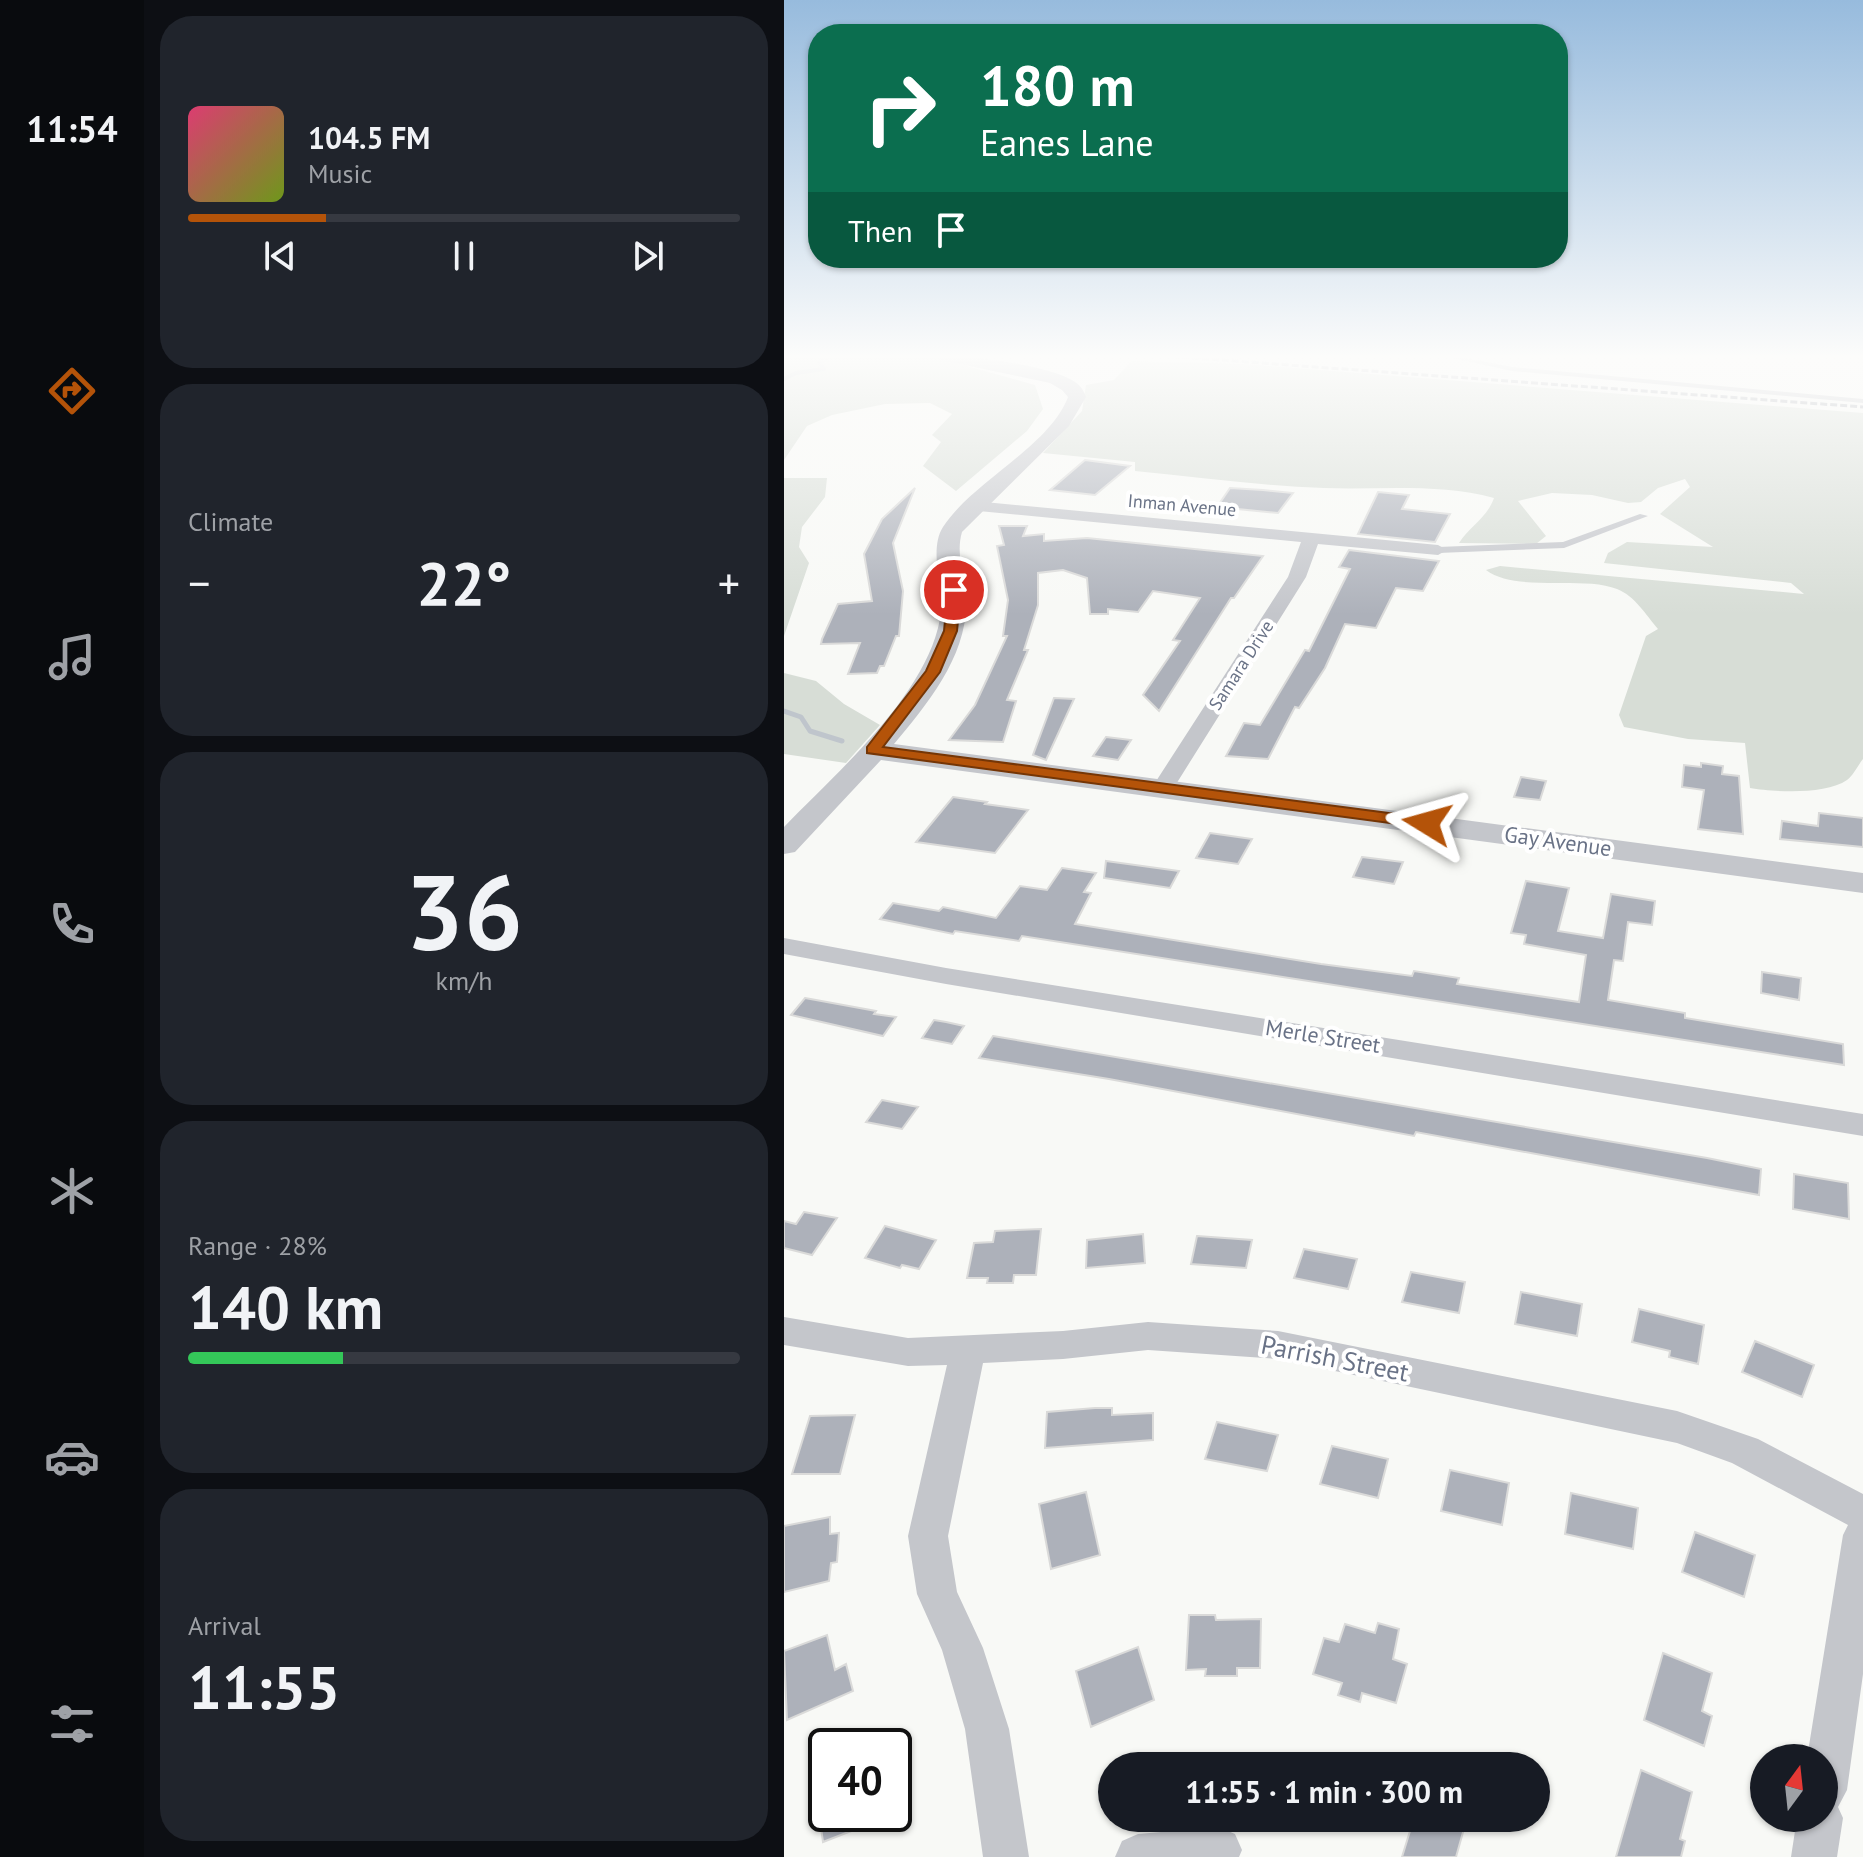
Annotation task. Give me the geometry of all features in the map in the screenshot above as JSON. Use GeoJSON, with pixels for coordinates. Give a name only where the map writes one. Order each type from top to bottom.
{"type":"FeatureCollection","features":[{"type":"Feature","properties":{"kind":"street"},"geometry":{"type":"LineString","coordinates":[[784,845],[872,750],[933,672],[946,645],[955,607],[946,550],[948,536],[974,506],[1044,442]]}},
{"type":"Feature","properties":{"kind":"street","name":"Inman Avenue"},"geometry":{"type":"LineString","coordinates":[[974,506],[1438,550]]}},
{"type":"Feature","properties":{"kind":"street","name":"Samara Drive"},"geometry":{"type":"LineString","coordinates":[[1162,789],[1297,577],[1312,537]]}},
{"type":"Feature","properties":{"kind":"street","name":"Gay Avenue"},"geometry":{"type":"LineString","coordinates":[[872,750],[1863,883]]}},
{"type":"Feature","properties":{"kind":"street","name":"Merle Street"},"geometry":{"type":"LineString","coordinates":[[784,946],[946,976],[1863,1125]]}},
{"type":"Feature","properties":{"kind":"street","name":"Parrish Street"},"geometry":{"type":"LineString","coordinates":[[784,1331],[908,1352],[1063,1345],[1148,1336],[1278,1345],[1677,1427],[1745,1451],[1863,1513]]}},
{"type":"Feature","properties":{"kind":"street"},"geometry":{"type":"LineString","coordinates":[[968,1349],[928,1536],[937,1594],[962,1648],[987,1729],[1006,1857]]}},
{"type":"Feature","properties":{"kind":"street"},"geometry":{"type":"LineString","coordinates":[[1831,1744],[1863,1535]]}},
{"type":"Feature","properties":{"kind":"street"},"geometry":{"type":"LineString","coordinates":[[1814,1857],[1818,1832]]}},
{"type":"Feature","properties":{"kind":"street"},"geometry":{"type":"LineString","coordinates":[[1138,1857],[1219,1850]]}},
{"type":"Feature","properties":{"kind":"lane"},"geometry":{"type":"LineString","coordinates":[[1438,550],[1564,545],[1643,516]]}},
{"type":"Feature","properties":{"kind":"shaded area"},"geometry":{"type":"Polygon","coordinates":[[[784,442],[796,442],[784,460],[784,442]]]}},
{"type":"Feature","properties":{"kind":"shaded area"},"geometry":{"type":"Polygon","coordinates":[[[941,442],[1014,442],[956,491],[923,466],[941,442]]]}},
{"type":"Feature","properties":{"kind":"shaded area"},"geometry":{"type":"Polygon","coordinates":[[[1054,442],[1863,442],[1863,759],[1849,778],[1838,785],[1800,791],[1750,788],[1745,743],[1688,739],[1624,727],[1619,715],[1646,636],[1658,629],[1640,606],[1623,592],[1603,585],[1514,581],[1486,570],[1500,566],[1804,594],[1791,583],[1604,563],[1608,553],[1627,542],[1713,547],[1660,514],[1690,487],[1685,479],[1658,488],[1641,502],[1552,493],[1518,501],[1546,536],[1536,544],[1459,543],[1487,511],[1494,498],[1452,490],[1324,488],[1230,481],[1135,471],[1135,462],[1043,453],[1054,442]]]}},
{"type":"Feature","properties":{"kind":"shaded area"},"geometry":{"type":"Polygon","coordinates":[[[784,478],[827,478],[825,497],[802,527],[799,547],[809,563],[784,636],[784,478]]]}},
{"type":"Feature","properties":{"kind":"shaded area"},"geometry":{"type":"Polygon","coordinates":[[[784,673],[816,681],[844,704],[880,725],[846,763],[784,754],[784,673]]]}},
{"type":"Feature","properties":{"kind":"building"},"geometry":{"type":"Polygon","coordinates":[[[1085,460],[1130,466],[1095,495],[1050,490],[1085,460]]]}},
{"type":"Feature","properties":{"kind":"building"},"geometry":{"type":"Polygon","coordinates":[[[915,488],[893,543],[903,591],[899,636],[896,636],[884,666],[880,666],[877,673],[848,674],[860,643],[821,644],[822,639],[838,604],[872,601],[864,554],[882,519],[915,488]]]}},
{"type":"Feature","properties":{"kind":"building"},"geometry":{"type":"Polygon","coordinates":[[[1230,488],[1293,493],[1278,513],[1217,507],[1230,488]]]}},
{"type":"Feature","properties":{"kind":"building"},"geometry":{"type":"Polygon","coordinates":[[[1378,492],[1409,495],[1402,509],[1450,514],[1435,542],[1358,534],[1378,492]]]}},
{"type":"Feature","properties":{"kind":"building"},"geometry":{"type":"Polygon","coordinates":[[[999,526],[1027,526],[1023,536],[1044,534],[1044,541],[1087,538],[1263,556],[1231,598],[1159,711],[1143,695],[1180,641],[1173,640],[1200,598],[1153,591],[1138,612],[1108,609],[1108,614],[1090,614],[1087,578],[1063,570],[1038,573],[1038,605],[1024,650],[1028,650],[1007,700],[1016,701],[1003,742],[949,740],[975,705],[1007,636],[1003,636],[1008,600],[997,546],[1004,545],[999,526]]]}},
{"type":"Feature","properties":{"kind":"building"},"geometry":{"type":"Polygon","coordinates":[[[1349,550],[1439,561],[1423,591],[1396,588],[1376,628],[1345,624],[1325,668],[1299,708],[1295,707],[1268,759],[1226,756],[1244,723],[1260,725],[1305,650],[1309,651],[1350,569],[1339,567],[1349,550]]]}},
{"type":"Feature","properties":{"kind":"building"},"geometry":{"type":"Polygon","coordinates":[[[1054,698],[1074,699],[1046,760],[1033,755],[1054,698]]]}},
{"type":"Feature","properties":{"kind":"building"},"geometry":{"type":"Polygon","coordinates":[[[1106,737],[1131,740],[1118,760],[1093,756],[1106,737]]]}},
{"type":"Feature","properties":{"kind":"building"},"geometry":{"type":"Polygon","coordinates":[[[1701,763],[1723,766],[1722,774],[1739,776],[1743,834],[1698,829],[1704,790],[1682,787],[1684,765],[1701,767],[1701,763]]]}},
{"type":"Feature","properties":{"kind":"building"},"geometry":{"type":"Polygon","coordinates":[[[1521,777],[1546,781],[1540,800],[1514,797],[1521,777]]]}},
{"type":"Feature","properties":{"kind":"building"},"geometry":{"type":"Polygon","coordinates":[[[953,797],[1028,810],[995,853],[916,842],[953,797]]]}},
{"type":"Feature","properties":{"kind":"building"},"geometry":{"type":"Polygon","coordinates":[[[1819,813],[1863,818],[1863,847],[1780,839],[1782,821],[1818,826],[1819,813]]]}},
{"type":"Feature","properties":{"kind":"building"},"geometry":{"type":"Polygon","coordinates":[[[1210,833],[1252,839],[1238,864],[1196,858],[1210,833]]]}},
{"type":"Feature","properties":{"kind":"building"},"geometry":{"type":"Polygon","coordinates":[[[1362,857],[1403,862],[1394,884],[1353,877],[1362,857]]]}},
{"type":"Feature","properties":{"kind":"building"},"geometry":{"type":"Polygon","coordinates":[[[1106,861],[1179,871],[1170,888],[1104,878],[1106,861]]]}},
{"type":"Feature","properties":{"kind":"building"},"geometry":{"type":"Polygon","coordinates":[[[1062,868],[1096,873],[1084,892],[1091,893],[1075,924],[1321,964],[1412,976],[1414,971],[1459,978],[1457,984],[1579,1002],[1586,955],[1524,944],[1526,935],[1511,933],[1526,881],[1569,888],[1558,931],[1603,938],[1611,894],[1655,901],[1652,925],[1628,922],[1623,961],[1614,960],[1608,1000],[1685,1013],[1685,1018],[1843,1044],[1844,1065],[1022,936],[1019,941],[955,931],[953,934],[880,919],[893,903],[939,911],[943,907],[996,918],[1020,886],[1047,890],[1062,868]]]}},
{"type":"Feature","properties":{"kind":"building"},"geometry":{"type":"Polygon","coordinates":[[[1762,972],[1801,978],[1799,1000],[1761,993],[1762,972]]]}},
{"type":"Feature","properties":{"kind":"building"},"geometry":{"type":"Polygon","coordinates":[[[805,998],[896,1017],[883,1036],[791,1015],[805,998]]]}},
{"type":"Feature","properties":{"kind":"building"},"geometry":{"type":"Polygon","coordinates":[[[934,1020],[964,1026],[952,1044],[922,1038],[934,1020]]]}},
{"type":"Feature","properties":{"kind":"building"},"geometry":{"type":"Polygon","coordinates":[[[993,1036],[1761,1169],[1759,1195],[1416,1132],[1414,1136],[979,1058],[993,1036]]]}},
{"type":"Feature","properties":{"kind":"building"},"geometry":{"type":"Polygon","coordinates":[[[882,1100],[918,1107],[902,1129],[866,1122],[882,1100]]]}},
{"type":"Feature","properties":{"kind":"building"},"geometry":{"type":"Polygon","coordinates":[[[1794,1174],[1848,1183],[1849,1219],[1793,1209],[1794,1174]]]}},
{"type":"Feature","properties":{"kind":"building"},"geometry":{"type":"Polygon","coordinates":[[[804,1212],[837,1218],[812,1255],[784,1248],[784,1221],[796,1224],[804,1212]]]}},
{"type":"Feature","properties":{"kind":"building"},"geometry":{"type":"Polygon","coordinates":[[[885,1226],[936,1240],[919,1269],[902,1265],[900,1268],[865,1258],[885,1226]]]}},
{"type":"Feature","properties":{"kind":"building"},"geometry":{"type":"Polygon","coordinates":[[[1041,1229],[1036,1275],[1014,1275],[1013,1283],[987,1283],[988,1278],[967,1278],[974,1243],[993,1242],[995,1231],[1041,1229]]]}},
{"type":"Feature","properties":{"kind":"building"},"geometry":{"type":"Polygon","coordinates":[[[1143,1234],[1145,1263],[1086,1268],[1087,1240],[1143,1234]]]}},
{"type":"Feature","properties":{"kind":"building"},"geometry":{"type":"Polygon","coordinates":[[[1197,1236],[1252,1240],[1246,1268],[1191,1264],[1197,1236]]]}},
{"type":"Feature","properties":{"kind":"building"},"geometry":{"type":"Polygon","coordinates":[[[1304,1249],[1357,1259],[1348,1289],[1294,1278],[1304,1249]]]}},
{"type":"Feature","properties":{"kind":"building"},"geometry":{"type":"Polygon","coordinates":[[[1411,1272],[1465,1282],[1459,1313],[1402,1302],[1411,1272]]]}},
{"type":"Feature","properties":{"kind":"building"},"geometry":{"type":"Polygon","coordinates":[[[1521,1292],[1582,1304],[1577,1336],[1515,1324],[1521,1292]]]}},
{"type":"Feature","properties":{"kind":"building"},"geometry":{"type":"Polygon","coordinates":[[[1639,1309],[1704,1325],[1698,1364],[1669,1357],[1670,1351],[1632,1342],[1639,1309]]]}},
{"type":"Feature","properties":{"kind":"building"},"geometry":{"type":"Polygon","coordinates":[[[1755,1341],[1814,1365],[1802,1397],[1742,1372],[1755,1341]]]}},
{"type":"Feature","properties":{"kind":"building"},"geometry":{"type":"Polygon","coordinates":[[[1112,1408],[1112,1415],[1153,1413],[1153,1440],[1045,1448],[1047,1412],[1112,1408]]]}},
{"type":"Feature","properties":{"kind":"building"},"geometry":{"type":"Polygon","coordinates":[[[855,1415],[840,1474],[792,1474],[810,1416],[855,1415]]]}},
{"type":"Feature","properties":{"kind":"building"},"geometry":{"type":"Polygon","coordinates":[[[1217,1422],[1278,1435],[1267,1471],[1205,1459],[1217,1422]]]}},
{"type":"Feature","properties":{"kind":"building"},"geometry":{"type":"Polygon","coordinates":[[[1332,1446],[1388,1459],[1378,1498],[1320,1484],[1332,1446]]]}},
{"type":"Feature","properties":{"kind":"building"},"geometry":{"type":"Polygon","coordinates":[[[1450,1470],[1509,1483],[1502,1525],[1441,1511],[1450,1470]]]}},
{"type":"Feature","properties":{"kind":"building"},"geometry":{"type":"Polygon","coordinates":[[[1086,1492],[1100,1555],[1051,1569],[1039,1504],[1086,1492]]]}},
{"type":"Feature","properties":{"kind":"building"},"geometry":{"type":"Polygon","coordinates":[[[1571,1493],[1638,1508],[1633,1549],[1565,1534],[1571,1493]]]}},
{"type":"Feature","properties":{"kind":"building"},"geometry":{"type":"Polygon","coordinates":[[[830,1517],[830,1534],[839,1533],[837,1562],[831,1563],[829,1581],[784,1592],[784,1526],[830,1517]]]}},
{"type":"Feature","properties":{"kind":"building"},"geometry":{"type":"Polygon","coordinates":[[[1695,1532],[1755,1555],[1744,1597],[1682,1572],[1695,1532]]]}},
{"type":"Feature","properties":{"kind":"building"},"geometry":{"type":"Polygon","coordinates":[[[1189,1615],[1215,1615],[1216,1620],[1261,1619],[1260,1668],[1237,1668],[1237,1676],[1205,1676],[1206,1669],[1186,1670],[1189,1615]]]}},
{"type":"Feature","properties":{"kind":"building"},"geometry":{"type":"Polygon","coordinates":[[[1378,1623],[1399,1629],[1393,1659],[1407,1664],[1396,1703],[1362,1693],[1360,1702],[1338,1695],[1342,1683],[1313,1674],[1324,1638],[1339,1642],[1345,1624],[1375,1633],[1378,1623]]]}},
{"type":"Feature","properties":{"kind":"building"},"geometry":{"type":"Polygon","coordinates":[[[827,1635],[835,1670],[846,1664],[853,1691],[787,1720],[784,1651],[827,1635]]]}},
{"type":"Feature","properties":{"kind":"building"},"geometry":{"type":"Polygon","coordinates":[[[1138,1647],[1154,1700],[1091,1727],[1076,1671],[1138,1647]]]}},
{"type":"Feature","properties":{"kind":"building"},"geometry":{"type":"Polygon","coordinates":[[[1663,1653],[1712,1673],[1702,1711],[1712,1716],[1704,1746],[1644,1720],[1663,1653]]]}},
{"type":"Feature","properties":{"kind":"building"},"geometry":{"type":"Polygon","coordinates":[[[1641,1770],[1692,1792],[1680,1839],[1685,1841],[1681,1857],[1616,1857],[1641,1770]]]}},
{"type":"Feature","properties":{"kind":"building"},"geometry":{"type":"Polygon","coordinates":[[[822,1832],[849,1832],[823,1842],[822,1832]]]}},
{"type":"Feature","properties":{"kind":"building"},"geometry":{"type":"Polygon","coordinates":[[[1410,1832],[1463,1832],[1456,1857],[1402,1857],[1410,1832]]]}},
{"type":"Feature","properties":{"kind":"waterway"},"geometry":{"type":"LineString","coordinates":[[784,711],[801,717],[810,731],[842,741]]}},
{"type":"Feature","properties":{"kind":"route"},"geometry":{"type":"LineString","coordinates":[[954,590],[951,631],[933,672],[872,750],[1427,823]]}}]}
